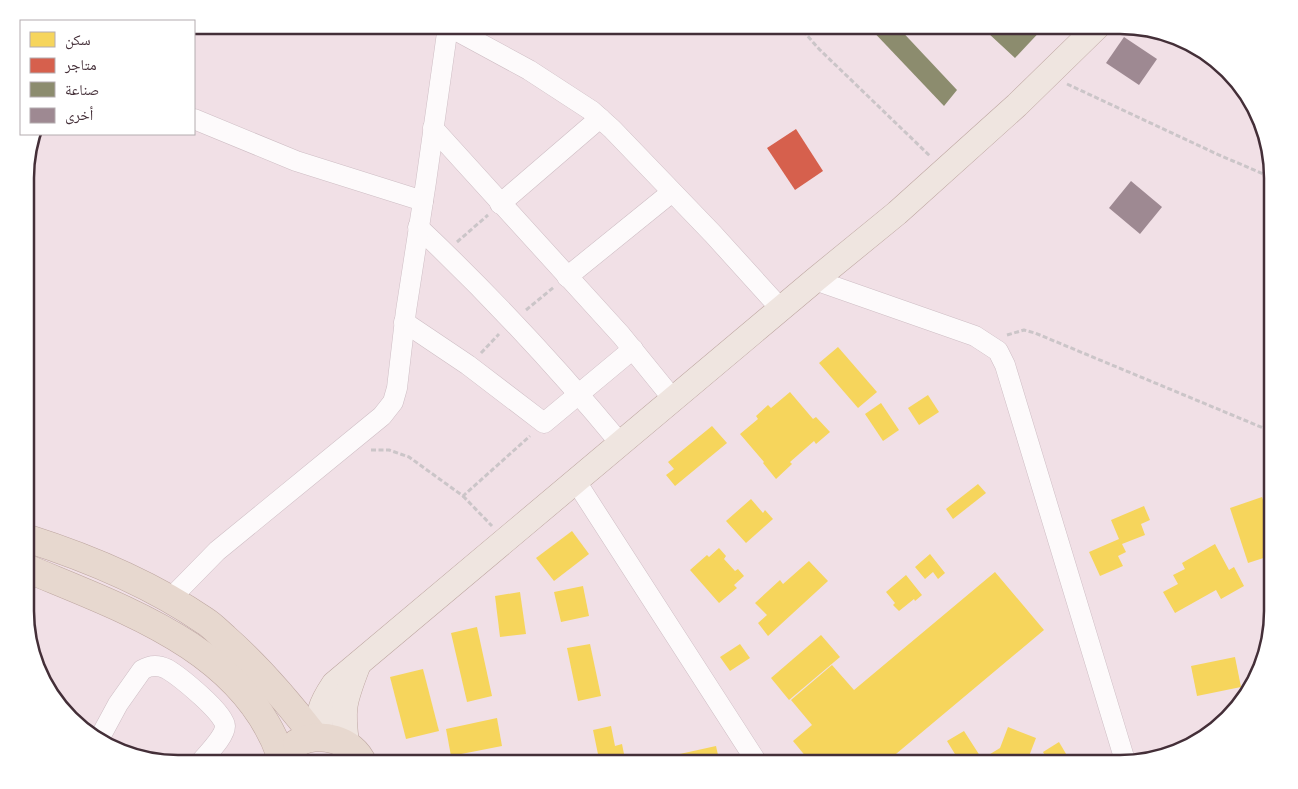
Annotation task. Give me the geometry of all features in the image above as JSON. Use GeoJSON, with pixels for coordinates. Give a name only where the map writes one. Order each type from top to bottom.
{"type":"FeatureCollection","features":[{"type":"Feature","properties":{"kind":"highway"},"geometry":{"type":"LineString","coordinates":[[34,541],[128,576],[170,599],[206,622],[241,652],[291,707],[337,746]]}},
{"type":"Feature","properties":{"kind":"highway"},"geometry":{"type":"LineString","coordinates":[[34,571],[130,612],[191,646],[228,675],[257,708],[275,738],[278,755]]}},
{"type":"Feature","properties":{"kind":"highway"},"geometry":{"type":"LineString","coordinates":[[283,755],[290,747],[302,740],[337,746]]}},
{"type":"Feature","properties":{"kind":"main road"},"geometry":{"type":"LineString","coordinates":[[337,746],[343,725],[345,699],[358,663],[946,171],[1091,34]]}},
{"type":"Feature","properties":{"kind":"street"},"geometry":{"type":"LineString","coordinates":[[170,599],[217,551],[382,416],[393,402],[397,388],[404,322],[446,34]]}},
{"type":"Feature","properties":{"kind":"street"},"geometry":{"type":"LineString","coordinates":[[463,34],[529,70],[592,111],[672,192],[781,309]]}},
{"type":"Feature","properties":{"kind":"street"},"geometry":{"type":"LineString","coordinates":[[500,204],[600,118]]}},
{"type":"Feature","properties":{"kind":"street"},"geometry":{"type":"LineString","coordinates":[[195,119],[296,161],[423,201]]}},
{"type":"Feature","properties":{"kind":"street"},"geometry":{"type":"LineString","coordinates":[[433,128],[633,349],[673,399]]}},
{"type":"Feature","properties":{"kind":"street"},"geometry":{"type":"LineString","coordinates":[[567,277],[672,192]]}},
{"type":"Feature","properties":{"kind":"street"},"geometry":{"type":"LineString","coordinates":[[418,227],[512,321],[579,394],[620,443]]}},
{"type":"Feature","properties":{"kind":"street"},"geometry":{"type":"LineString","coordinates":[[815,280],[975,336],[998,351],[1005,365],[1123,755]]}},
{"type":"Feature","properties":{"kind":"street"},"geometry":{"type":"LineString","coordinates":[[404,322],[468,366],[544,423],[633,349]]}},
{"type":"Feature","properties":{"kind":"street"},"geometry":{"type":"LineString","coordinates":[[576,480],[752,755]]}},
{"type":"Feature","properties":{"kind":"street"},"geometry":{"type":"LineString","coordinates":[[102,734],[118,704],[142,670],[147,667],[157,666],[167,669],[192,688],[219,714],[224,722],[225,726],[222,735],[206,755]]}},
{"type":"Feature","properties":{"kind":"path"},"geometry":{"type":"LineString","coordinates":[[806,34],[819,49],[946,171]]}},
{"type":"Feature","properties":{"kind":"path"},"geometry":{"type":"LineString","coordinates":[[1048,75],[1218,156],[1264,174]]}},
{"type":"Feature","properties":{"kind":"path"},"geometry":{"type":"LineString","coordinates":[[446,253],[500,204]]}},
{"type":"Feature","properties":{"kind":"path"},"geometry":{"type":"LineString","coordinates":[[989,345],[1012,333],[1024,330],[1035,333],[1264,428]]}},
{"type":"Feature","properties":{"kind":"path"},"geometry":{"type":"LineString","coordinates":[[463,496],[544,423]]}},
{"type":"Feature","properties":{"kind":"path"},"geometry":{"type":"LineString","coordinates":[[338,452],[389,450],[409,457],[463,496],[506,540]]}},
{"type":"Feature","properties":{"kind":"building: سكن"},"geometry":{"type":"Polygon","coordinates":[[[838,347],[877,392],[858,408],[819,363],[838,347]]]}},
{"type":"Feature","properties":{"kind":"building: سكن"},"geometry":{"type":"Polygon","coordinates":[[[790,392],[813,419],[816,417],[830,432],[816,444],[814,441],[790,462],[792,464],[776,479],[740,434],[758,419],[756,416],[768,405],[771,408],[790,392]]]}},
{"type":"Feature","properties":{"kind":"building: سكن"},"geometry":{"type":"Polygon","coordinates":[[[928,395],[939,412],[919,425],[908,408],[928,395]]]}},
{"type":"Feature","properties":{"kind":"building: سكن"},"geometry":{"type":"Polygon","coordinates":[[[881,403],[899,430],[883,441],[865,414],[881,403]]]}},
{"type":"Feature","properties":{"kind":"building: سكن"},"geometry":{"type":"Polygon","coordinates":[[[712,426],[727,443],[675,486],[666,475],[674,469],[668,462],[712,426]]]}},
{"type":"Feature","properties":{"kind":"building: سكن"},"geometry":{"type":"Polygon","coordinates":[[[978,484],[986,493],[953,519],[946,509],[978,484]]]}},
{"type":"Feature","properties":{"kind":"building: سكن"},"geometry":{"type":"Polygon","coordinates":[[[1262,497],[1264,503],[1264,558],[1248,563],[1230,508],[1262,497]]]}},
{"type":"Feature","properties":{"kind":"building: سكن"},"geometry":{"type":"Polygon","coordinates":[[[751,499],[763,513],[765,510],[773,519],[746,543],[726,521],[751,499]]]}},
{"type":"Feature","properties":{"kind":"building: سكن"},"geometry":{"type":"Polygon","coordinates":[[[1144,506],[1150,520],[1141,524],[1145,535],[1122,544],[1126,552],[1118,556],[1123,566],[1100,576],[1089,552],[1119,539],[1111,520],[1144,506]]]}},
{"type":"Feature","properties":{"kind":"building: سكن"},"geometry":{"type":"Polygon","coordinates":[[[572,531],[589,554],[554,581],[536,558],[572,531]]]}},
{"type":"Feature","properties":{"kind":"building: سكن"},"geometry":{"type":"Polygon","coordinates":[[[1215,544],[1229,570],[1234,567],[1244,586],[1221,599],[1216,590],[1175,613],[1163,592],[1178,584],[1173,575],[1185,569],[1182,563],[1215,544]]]}},
{"type":"Feature","properties":{"kind":"building: سكن"},"geometry":{"type":"Polygon","coordinates":[[[719,548],[726,556],[724,559],[735,571],[738,569],[744,576],[734,585],[737,588],[719,603],[690,570],[707,555],[709,557],[719,548]]]}},
{"type":"Feature","properties":{"kind":"building: سكن"},"geometry":{"type":"Polygon","coordinates":[[[930,554],[945,573],[938,579],[933,572],[925,579],[915,567],[930,554]]]}},
{"type":"Feature","properties":{"kind":"building: سكن"},"geometry":{"type":"Polygon","coordinates":[[[809,561],[828,581],[768,636],[758,623],[767,615],[755,603],[780,580],[783,584],[809,561]]]}},
{"type":"Feature","properties":{"kind":"building: سكن"},"geometry":{"type":"Polygon","coordinates":[[[995,572],[1044,630],[895,755],[805,755],[793,741],[812,725],[791,700],[832,665],[854,690],[995,572]]]}},
{"type":"Feature","properties":{"kind":"building: سكن"},"geometry":{"type":"Polygon","coordinates":[[[906,575],[922,595],[899,611],[893,605],[895,603],[886,592],[906,575]]]}},
{"type":"Feature","properties":{"kind":"building: سكن"},"geometry":{"type":"Polygon","coordinates":[[[583,586],[589,616],[561,622],[554,592],[583,586]]]}},
{"type":"Feature","properties":{"kind":"building: سكن"},"geometry":{"type":"Polygon","coordinates":[[[520,592],[526,634],[500,637],[495,596],[520,592]]]}},
{"type":"Feature","properties":{"kind":"building: سكن"},"geometry":{"type":"Polygon","coordinates":[[[477,627],[492,696],[467,702],[451,633],[477,627]]]}},
{"type":"Feature","properties":{"kind":"building: سكن"},"geometry":{"type":"Polygon","coordinates":[[[821,635],[840,657],[789,700],[771,678],[821,635]]]}},
{"type":"Feature","properties":{"kind":"building: سكن"},"geometry":{"type":"Polygon","coordinates":[[[590,644],[601,696],[578,701],[567,648],[590,644]]]}},
{"type":"Feature","properties":{"kind":"building: سكن"},"geometry":{"type":"Polygon","coordinates":[[[740,644],[750,658],[730,671],[720,657],[740,644]]]}},
{"type":"Feature","properties":{"kind":"building: سكن"},"geometry":{"type":"Polygon","coordinates":[[[1235,657],[1241,687],[1197,696],[1191,666],[1235,657]]]}},
{"type":"Feature","properties":{"kind":"building: سكن"},"geometry":{"type":"Polygon","coordinates":[[[423,669],[439,731],[406,739],[390,677],[423,669]]]}},
{"type":"Feature","properties":{"kind":"building: سكن"},"geometry":{"type":"Polygon","coordinates":[[[497,718],[502,746],[451,755],[446,729],[497,718]]]}},
{"type":"Feature","properties":{"kind":"building: سكن"},"geometry":{"type":"Polygon","coordinates":[[[611,726],[615,746],[622,744],[624,755],[598,755],[593,730],[611,726]]]}},
{"type":"Feature","properties":{"kind":"building: سكن"},"geometry":{"type":"Polygon","coordinates":[[[1008,727],[1036,738],[1029,755],[989,755],[1000,748],[1008,727]]]}},
{"type":"Feature","properties":{"kind":"building: سكن"},"geometry":{"type":"Polygon","coordinates":[[[964,731],[979,755],[956,755],[947,741],[964,731]]]}},
{"type":"Feature","properties":{"kind":"building: سكن"},"geometry":{"type":"Polygon","coordinates":[[[1059,742],[1067,755],[1045,755],[1043,752],[1059,742]]]}},
{"type":"Feature","properties":{"kind":"building: سكن"},"geometry":{"type":"Polygon","coordinates":[[[716,746],[718,755],[675,755],[716,746]]]}},
{"type":"Feature","properties":{"kind":"building: متاجر"},"geometry":{"type":"Polygon","coordinates":[[[796,129],[823,171],[795,190],[767,148],[796,129]]]}},
{"type":"Feature","properties":{"kind":"building: صناعة"},"geometry":{"type":"Polygon","coordinates":[[[876,34],[904,34],[957,90],[944,106],[876,34]]]}},
{"type":"Feature","properties":{"kind":"building: صناعة"},"geometry":{"type":"Polygon","coordinates":[[[989,34],[1038,34],[1015,58],[989,34]]]}},
{"type":"Feature","properties":{"kind":"building: أخرى"},"geometry":{"type":"Polygon","coordinates":[[[1124,37],[1157,59],[1139,85],[1106,63],[1124,37]]]}},
{"type":"Feature","properties":{"kind":"building: أخرى"},"geometry":{"type":"Polygon","coordinates":[[[1131,181],[1162,207],[1140,234],[1109,208],[1131,181]]]}}]}
